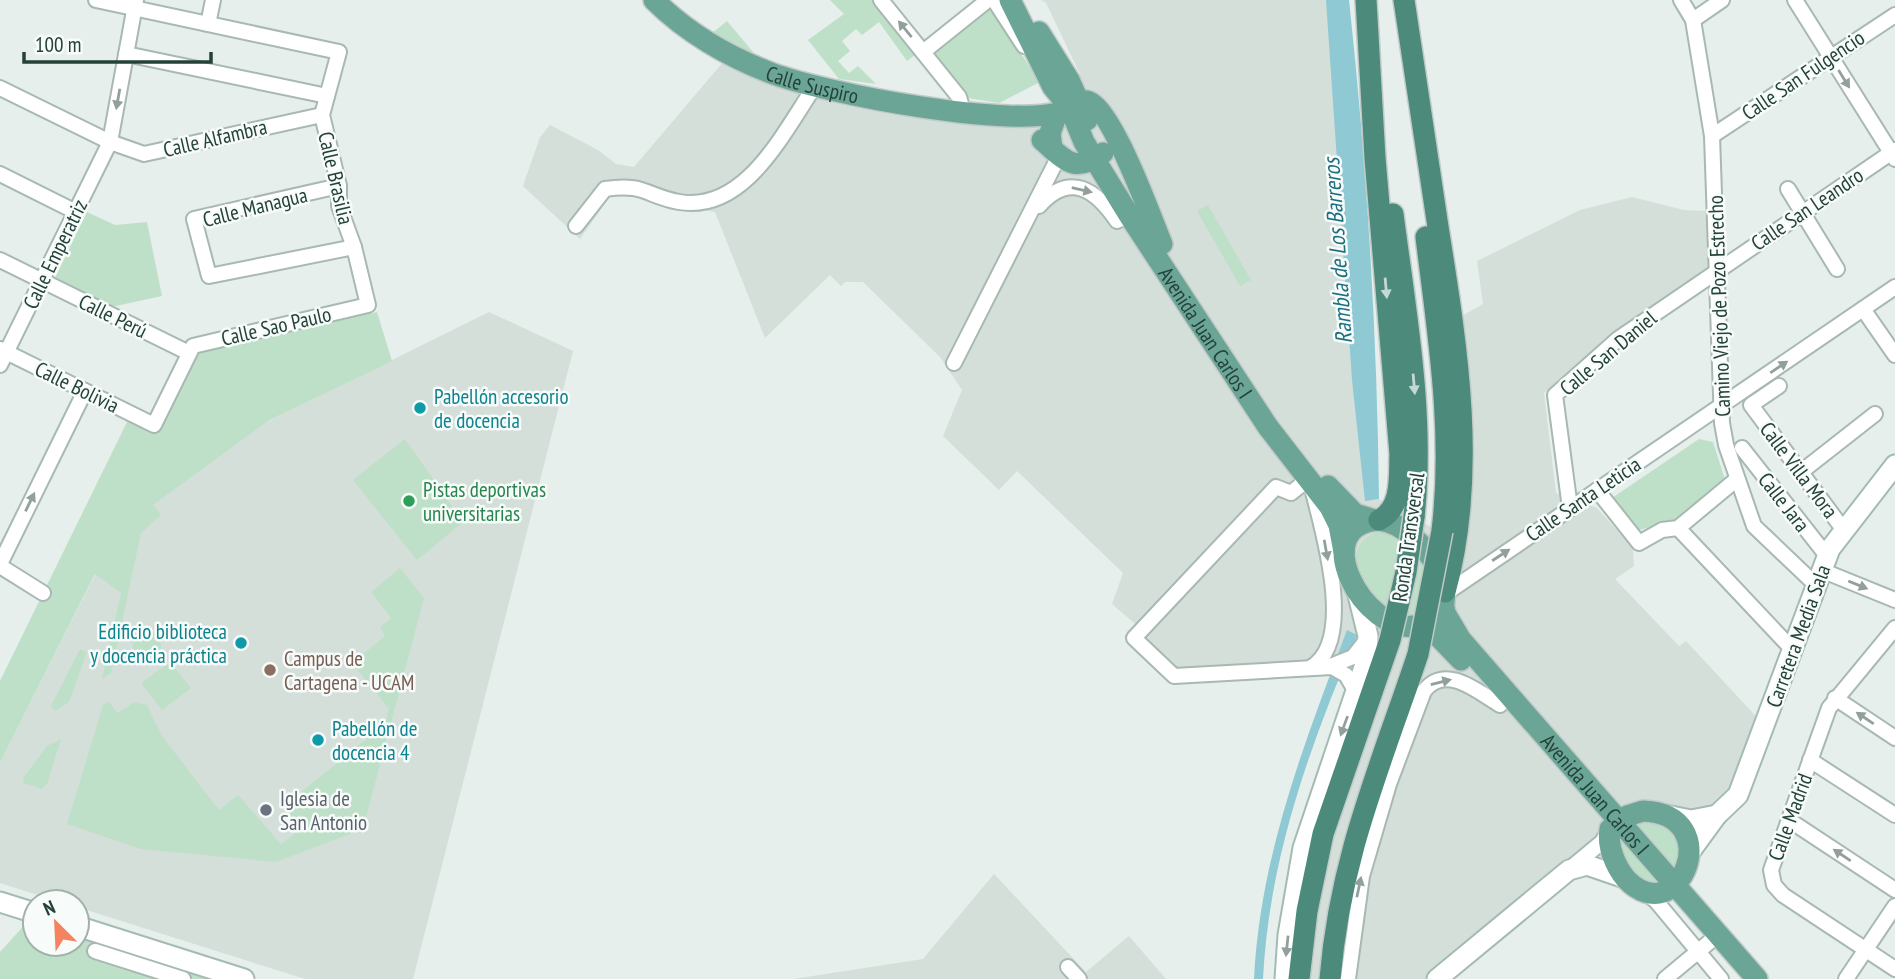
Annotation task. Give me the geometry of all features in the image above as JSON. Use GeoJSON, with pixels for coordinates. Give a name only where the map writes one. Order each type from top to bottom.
{"type":"FeatureCollection","features":[{"type":"Feature","properties":{"kind":"highway","name":"Ronda Transversal"},"geometry":{"type":"LineString","coordinates":[[1299,979],[1307,911],[1321,843],[1390,640],[1406,572],[1414,517],[1418,450],[1413,379],[1366,0]]}},
{"type":"Feature","properties":{"kind":"highway"},"geometry":{"type":"LineString","coordinates":[[1366,0],[1375,158],[1400,454],[1399,486],[1395,502],[1390,513],[1377,520]]}},
{"type":"Feature","properties":{"kind":"highway","name":"Ronda Transversal"},"geometry":{"type":"LineString","coordinates":[[1330,979],[1340,894],[1353,840],[1418,654],[1442,531],[1447,476],[1443,376],[1396,0]]}},
{"type":"Feature","properties":{"kind":"highway"},"geometry":{"type":"LineString","coordinates":[[1404,0],[1445,268],[1460,401],[1460,503],[1455,549],[1444,596]]}},
{"type":"Feature","properties":{"kind":"main road","name":"Calle Suspiro"},"geometry":{"type":"LineString","coordinates":[[654,0],[677,21],[730,54],[773,74],[815,86],[993,116]]}},
{"type":"Feature","properties":{"kind":"main road"},"geometry":{"type":"LineString","coordinates":[[1010,0],[1057,94],[1112,128],[1162,244]]}},
{"type":"Feature","properties":{"kind":"main road"},"geometry":{"type":"LineString","coordinates":[[993,116],[1026,127],[1069,163],[1080,164],[1099,156],[1111,141],[1079,108],[1043,40],[1026,0]]}},
{"type":"Feature","properties":{"kind":"main road"},"geometry":{"type":"LineString","coordinates":[[993,116],[1042,117],[1079,108]]}},
{"type":"Feature","properties":{"kind":"main road"},"geometry":{"type":"LineString","coordinates":[[1055,153],[1051,126],[1057,114],[1079,108]]}},
{"type":"Feature","properties":{"kind":"main road","name":"Avenida Juan Carlos I"},"geometry":{"type":"LineString","coordinates":[[1079,108],[1099,156],[1129,215],[1268,427],[1336,519],[1343,552]]}},
{"type":"Feature","properties":{"kind":"main road","name":"Avenida Juan Carlos I"},"geometry":{"type":"LineString","coordinates":[[1099,156],[1162,244],[1280,424],[1348,509],[1362,517],[1377,520]]}},
{"type":"Feature","properties":{"kind":"main road","name":"Carretera Media Sala"},"geometry":{"type":"LineString","coordinates":[[1689,856],[1717,816],[1738,795],[1821,570],[1843,529],[1894,469]]}},
{"type":"Feature","properties":{"kind":"main road"},"geometry":{"type":"LineString","coordinates":[[1285,979],[1288,935],[1303,848],[1366,661],[1368,636],[1356,590],[1345,567],[1343,552],[1347,539],[1354,530],[1377,520],[1399,525],[1416,538],[1436,566],[1444,596],[1430,620],[1412,626],[1385,619],[1370,607],[1356,590]]}},
{"type":"Feature","properties":{"kind":"main road","name":"Avenida Juan Carlos I"},"geometry":{"type":"LineString","coordinates":[[1444,596],[1445,613],[1461,639],[1615,824],[1662,889],[1742,979]]}},
{"type":"Feature","properties":{"kind":"main road","name":"Avenida Juan Carlos I"},"geometry":{"type":"LineString","coordinates":[[1412,626],[1441,638],[1500,705],[1615,824]]}},
{"type":"Feature","properties":{"kind":"main road"},"geometry":{"type":"LineString","coordinates":[[1625,878],[1611,850],[1615,824],[1643,811],[1691,820],[1717,816]]}},
{"type":"Feature","properties":{"kind":"main road"},"geometry":{"type":"LineString","coordinates":[[1666,815],[1682,828],[1689,856],[1692,887],[1707,905],[1709,943]]}},
{"type":"Feature","properties":{"kind":"main road"},"geometry":{"type":"LineString","coordinates":[[1437,979],[1569,870],[1587,865],[1599,867],[1662,889],[1689,856]]}},
{"type":"Feature","properties":{"kind":"main road"},"geometry":{"type":"LineString","coordinates":[[0,902],[21,909]]}},
{"type":"Feature","properties":{"kind":"main road"},"geometry":{"type":"LineString","coordinates":[[91,930],[244,979]]}},
{"type":"Feature","properties":{"kind":"main road","name":"Avenida Juan Carlos I"},"geometry":{"type":"LineString","coordinates":[[1709,943],[1757,979]]}},
{"type":"Feature","properties":{"kind":"street"},"geometry":{"type":"LineString","coordinates":[[96,0],[135,4],[208,24],[213,0]]}},
{"type":"Feature","properties":{"kind":"street"},"geometry":{"type":"LineString","coordinates":[[881,0],[959,97],[963,111]]}},
{"type":"Feature","properties":{"kind":"street"},"geometry":{"type":"LineString","coordinates":[[923,52],[988,0]]}},
{"type":"Feature","properties":{"kind":"street"},"geometry":{"type":"LineString","coordinates":[[994,0],[1046,73]]}},
{"type":"Feature","properties":{"kind":"street","name":"Camino Viejo de Pozo Estrecho"},"geometry":{"type":"LineString","coordinates":[[1681,0],[1693,20],[1712,136],[1722,405],[1726,444],[1737,479],[1754,526],[1821,570],[1895,600]]}},
{"type":"Feature","properties":{"kind":"street"},"geometry":{"type":"LineString","coordinates":[[1693,20],[1722,0]]}},
{"type":"Feature","properties":{"kind":"street"},"geometry":{"type":"LineString","coordinates":[[1795,0],[1894,154]]}},
{"type":"Feature","properties":{"kind":"street","name":"Calle Emperatriz"},"geometry":{"type":"LineString","coordinates":[[2,356],[110,142],[135,4]]}},
{"type":"Feature","properties":{"kind":"street","name":"Calle San Fulgencio"},"geometry":{"type":"LineString","coordinates":[[1712,136],[1895,15]]}},
{"type":"Feature","properties":{"kind":"street","name":"Calle Brasilia"},"geometry":{"type":"LineString","coordinates":[[208,24],[339,51],[322,115],[339,186],[338,206],[354,247],[368,305]]}},
{"type":"Feature","properties":{"kind":"street"},"geometry":{"type":"LineString","coordinates":[[126,54],[327,96]]}},
{"type":"Feature","properties":{"kind":"street"},"geometry":{"type":"LineString","coordinates":[[576,226],[605,189],[626,186],[646,189],[675,201],[701,204],[721,199],[774,149],[815,86]]}},
{"type":"Feature","properties":{"kind":"street","name":"Calle Alfambra"},"geometry":{"type":"LineString","coordinates":[[0,88],[110,142],[144,154],[322,115]]}},
{"type":"Feature","properties":{"kind":"street"},"geometry":{"type":"LineString","coordinates":[[954,363],[1031,215],[1055,153]]}},
{"type":"Feature","properties":{"kind":"street","name":"Calle San Leandro"},"geometry":{"type":"LineString","coordinates":[[1718,269],[1894,154]]}},
{"type":"Feature","properties":{"kind":"street"},"geometry":{"type":"LineString","coordinates":[[0,174],[76,212]]}},
{"type":"Feature","properties":{"kind":"street","name":"Calle Managua"},"geometry":{"type":"LineString","coordinates":[[339,186],[194,219],[209,276],[354,247]]}},
{"type":"Feature","properties":{"kind":"street"},"geometry":{"type":"LineString","coordinates":[[1031,215],[1052,193],[1069,188],[1094,193],[1117,221],[1129,215]]}},
{"type":"Feature","properties":{"kind":"street"},"geometry":{"type":"LineString","coordinates":[[1788,189],[1837,269]]}},
{"type":"Feature","properties":{"kind":"street","name":"Calle Perú"},"geometry":{"type":"LineString","coordinates":[[0,260],[189,353]]}},
{"type":"Feature","properties":{"kind":"street","name":"Calle San Daniel"},"geometry":{"type":"LineString","coordinates":[[1570,508],[1555,394],[1618,339],[1718,269]]}},
{"type":"Feature","properties":{"kind":"street","name":"Calle Santa Leticia"},"geometry":{"type":"LineString","coordinates":[[1444,596],[1895,287]]}},
{"type":"Feature","properties":{"kind":"street","name":"Calle Sao Paulo"},"geometry":{"type":"LineString","coordinates":[[189,353],[193,346],[368,305]]}},
{"type":"Feature","properties":{"kind":"street"},"geometry":{"type":"LineString","coordinates":[[1863,309],[1895,355]]}},
{"type":"Feature","properties":{"kind":"street","name":"Calle Bolivia"},"geometry":{"type":"LineString","coordinates":[[2,356],[85,391],[154,425],[189,353]]}},
{"type":"Feature","properties":{"kind":"street","name":"Calle Villa Mora"},"geometry":{"type":"LineString","coordinates":[[1779,386],[1751,405],[1843,529]]}},
{"type":"Feature","properties":{"kind":"street"},"geometry":{"type":"LineString","coordinates":[[43,593],[0,565],[85,391]]}},
{"type":"Feature","properties":{"kind":"street"},"geometry":{"type":"LineString","coordinates":[[1801,472],[1875,414]]}},
{"type":"Feature","properties":{"kind":"street","name":"Calle Jara"},"geometry":{"type":"LineString","coordinates":[[1742,448],[1821,570]]}},
{"type":"Feature","properties":{"kind":"street"},"geometry":{"type":"LineString","coordinates":[[1597,490],[1639,543],[1662,530],[1678,528],[1737,479]]}},
{"type":"Feature","properties":{"kind":"street"},"geometry":{"type":"LineString","coordinates":[[1310,668],[1321,661],[1327,651],[1333,622],[1334,597],[1322,528],[1309,482],[1292,493],[1276,487],[1134,638],[1174,677],[1310,668],[1336,666],[1359,651],[1368,636]]}},
{"type":"Feature","properties":{"kind":"street"},"geometry":{"type":"LineString","coordinates":[[1678,528],[1792,649]]}},
{"type":"Feature","properties":{"kind":"street","name":"Calle Madrid"},"geometry":{"type":"LineString","coordinates":[[1895,628],[1835,698],[1771,870],[1774,885],[1783,895],[1895,969]]}},
{"type":"Feature","properties":{"kind":"street"},"geometry":{"type":"LineString","coordinates":[[1336,666],[1356,692]]}},
{"type":"Feature","properties":{"kind":"street"},"geometry":{"type":"LineString","coordinates":[[1348,979],[1362,876],[1389,784],[1424,691],[1434,681],[1452,679],[1500,705]]}},
{"type":"Feature","properties":{"kind":"street"},"geometry":{"type":"LineString","coordinates":[[1835,698],[1895,738]]}},
{"type":"Feature","properties":{"kind":"street"},"geometry":{"type":"LineString","coordinates":[[1810,760],[1895,815]]}},
{"type":"Feature","properties":{"kind":"street"},"geometry":{"type":"LineString","coordinates":[[1789,820],[1895,890]]}},
{"type":"Feature","properties":{"kind":"street"},"geometry":{"type":"LineString","coordinates":[[1569,870],[1602,842],[1615,824]]}},
{"type":"Feature","properties":{"kind":"street","name":"Avenida Juan Carlos I"},"geometry":{"type":"LineString","coordinates":[[1662,889],[1656,901],[1709,943],[1721,979]]}},
{"type":"Feature","properties":{"kind":"street"},"geometry":{"type":"LineString","coordinates":[[1846,979],[1895,906]]}},
{"type":"Feature","properties":{"kind":"street"},"geometry":{"type":"LineString","coordinates":[[1665,979],[1709,943]]}},
{"type":"Feature","properties":{"kind":"street"},"geometry":{"type":"LineString","coordinates":[[95,951],[183,979]]}},
{"type":"Feature","properties":{"kind":"street"},"geometry":{"type":"LineString","coordinates":[[1068,967],[1079,979]]}},
{"type":"Feature","properties":{"kind":"shaded area"},"geometry":{"type":"Polygon","coordinates":[[[1041,0],[1338,0],[1372,500],[1379,499],[1442,531],[1451,322],[1483,304],[1477,261],[1580,210],[1632,197],[1684,210],[1705,211],[1713,264],[1614,331],[1544,393],[1556,493],[1597,508],[1633,548],[1634,566],[1615,579],[1679,646],[1686,641],[1765,726],[1717,815],[1643,811],[1437,979],[1285,979],[1356,692],[1342,672],[1174,676],[1134,638],[1141,629],[1112,604],[1123,573],[1017,471],[999,490],[943,436],[962,390],[940,357],[863,282],[845,282],[841,286],[830,275],[765,338],[715,212],[671,204],[640,192],[611,195],[580,239],[523,186],[540,137],[550,125],[598,150],[616,164],[634,167],[730,54],[773,74],[1042,117],[1069,80],[1080,74],[1046,3],[1041,0]]]}},
{"type":"Feature","properties":{"kind":"shaded area","name":"Campus de Cartagena - UCAM"},"geometry":{"type":"Polygon","coordinates":[[[489,312],[573,351],[413,979],[305,979],[91,911],[91,888],[21,890],[0,883],[0,763],[141,484],[489,312]]]}},
{"type":"Feature","properties":{"kind":"shaded area"},"geometry":{"type":"Polygon","coordinates":[[[994,874],[1086,972],[1129,936],[1166,979],[793,979],[923,959],[994,874]]]}},
{"type":"Feature","properties":{"kind":"green space"},"geometry":{"type":"Polygon","coordinates":[[[830,0],[874,0],[916,54],[907,61],[879,22],[862,35],[856,29],[842,41],[850,51],[838,61],[849,73],[858,66],[876,84],[839,79],[808,40],[844,14],[830,0]]]}},
{"type":"Feature","properties":{"kind":"green space"},"geometry":{"type":"Polygon","coordinates":[[[986,1],[1040,82],[999,103],[968,98],[928,48],[986,1]]]}},
{"type":"Feature","properties":{"kind":"green space"},"geometry":{"type":"Polygon","coordinates":[[[727,21],[753,52],[751,54],[711,34],[727,21]]]}},
{"type":"Feature","properties":{"kind":"green space"},"geometry":{"type":"Polygon","coordinates":[[[1208,205],[1251,280],[1240,286],[1197,211],[1208,205]]]}},
{"type":"Feature","properties":{"kind":"green space"},"geometry":{"type":"Polygon","coordinates":[[[87,212],[115,225],[147,222],[162,296],[111,307],[54,280],[87,212]]]}},
{"type":"Feature","properties":{"kind":"green space"},"geometry":{"type":"Polygon","coordinates":[[[377,312],[392,361],[268,421],[153,505],[161,515],[141,533],[111,673],[102,679],[121,593],[95,574],[0,763],[0,681],[128,420],[157,433],[197,353],[377,312]]]}},
{"type":"Feature","properties":{"kind":"green space","name":"Pistas deportivas universitarias"},"geometry":{"type":"Polygon","coordinates":[[[405,439],[463,522],[417,560],[353,480],[405,439]]]}},
{"type":"Feature","properties":{"kind":"green space"},"geometry":{"type":"Polygon","coordinates":[[[1699,439],[1713,442],[1726,483],[1677,520],[1639,530],[1612,498],[1699,439]]]}},
{"type":"Feature","properties":{"kind":"green space"},"geometry":{"type":"Polygon","coordinates":[[[1380,531],[1402,537],[1429,570],[1419,613],[1403,614],[1387,608],[1363,583],[1357,567],[1357,552],[1364,539],[1380,531]]]}},
{"type":"Feature","properties":{"kind":"green space"},"geometry":{"type":"Polygon","coordinates":[[[400,568],[424,598],[363,829],[276,862],[141,849],[67,824],[103,705],[109,701],[117,713],[135,702],[147,705],[162,736],[219,810],[238,795],[281,844],[301,829],[284,806],[385,724],[389,709],[352,663],[385,636],[380,627],[391,618],[371,592],[400,568]]]}},
{"type":"Feature","properties":{"kind":"green space"},"geometry":{"type":"Polygon","coordinates":[[[147,631],[157,635],[161,645],[157,655],[147,659],[137,655],[133,645],[137,635],[147,631]]]}},
{"type":"Feature","properties":{"kind":"green space"},"geometry":{"type":"Polygon","coordinates":[[[80,649],[87,652],[69,702],[55,711],[51,706],[80,649]]]}},
{"type":"Feature","properties":{"kind":"green space"},"geometry":{"type":"Polygon","coordinates":[[[170,662],[191,688],[162,710],[141,683],[170,662]]]}},
{"type":"Feature","properties":{"kind":"green space"},"geometry":{"type":"Polygon","coordinates":[[[61,739],[47,784],[42,789],[24,783],[23,778],[47,746],[61,739]]]}},
{"type":"Feature","properties":{"kind":"green space"},"geometry":{"type":"Polygon","coordinates":[[[1627,816],[1678,823],[1680,879],[1627,816]]]}},
{"type":"Feature","properties":{"kind":"green space"},"geometry":{"type":"Polygon","coordinates":[[[1610,829],[1666,892],[1638,888],[1610,829]]]}},
{"type":"Feature","properties":{"kind":"green space"},"geometry":{"type":"Polygon","coordinates":[[[21,929],[21,958],[91,958],[91,939],[216,979],[0,979],[0,952],[21,929]]]}},
{"type":"Feature","properties":{"kind":"water"},"geometry":{"type":"Polygon","coordinates":[[[1326,0],[1349,0],[1366,187],[1376,374],[1379,499],[1365,501],[1352,380],[1326,0]]]}},
{"type":"Feature","properties":{"kind":"water"},"geometry":{"type":"Polygon","coordinates":[[[1347,630],[1357,635],[1323,718],[1295,803],[1274,890],[1263,979],[1254,979],[1258,933],[1275,845],[1300,758],[1347,630]]]}},
{"type":"Feature","properties":{"kind":"place","name":"Pabellón accesorio de docencia"},"geometry":{"type":"Point","coordinates":[420,408]}},
{"type":"Feature","properties":{"kind":"place","name":"Pistas deportivas universitarias"},"geometry":{"type":"Point","coordinates":[409,501]}},
{"type":"Feature","properties":{"kind":"place","name":"Edificio biblioteca y docencia práctica"},"geometry":{"type":"Point","coordinates":[241,643]}},
{"type":"Feature","properties":{"kind":"place","name":"Campus de Cartagena - UCAM"},"geometry":{"type":"Point","coordinates":[270,670]}},
{"type":"Feature","properties":{"kind":"place","name":"Pabellón de docencia 4"},"geometry":{"type":"Point","coordinates":[318,740]}},
{"type":"Feature","properties":{"kind":"place","name":"Iglesia de San Antonio"},"geometry":{"type":"Point","coordinates":[266,810]}},
{"type":"Feature","properties":{"kind":"water label","name":"Rambla de Los Barreros"},"geometry":{"type":"Point","coordinates":[1337,251]}}]}
